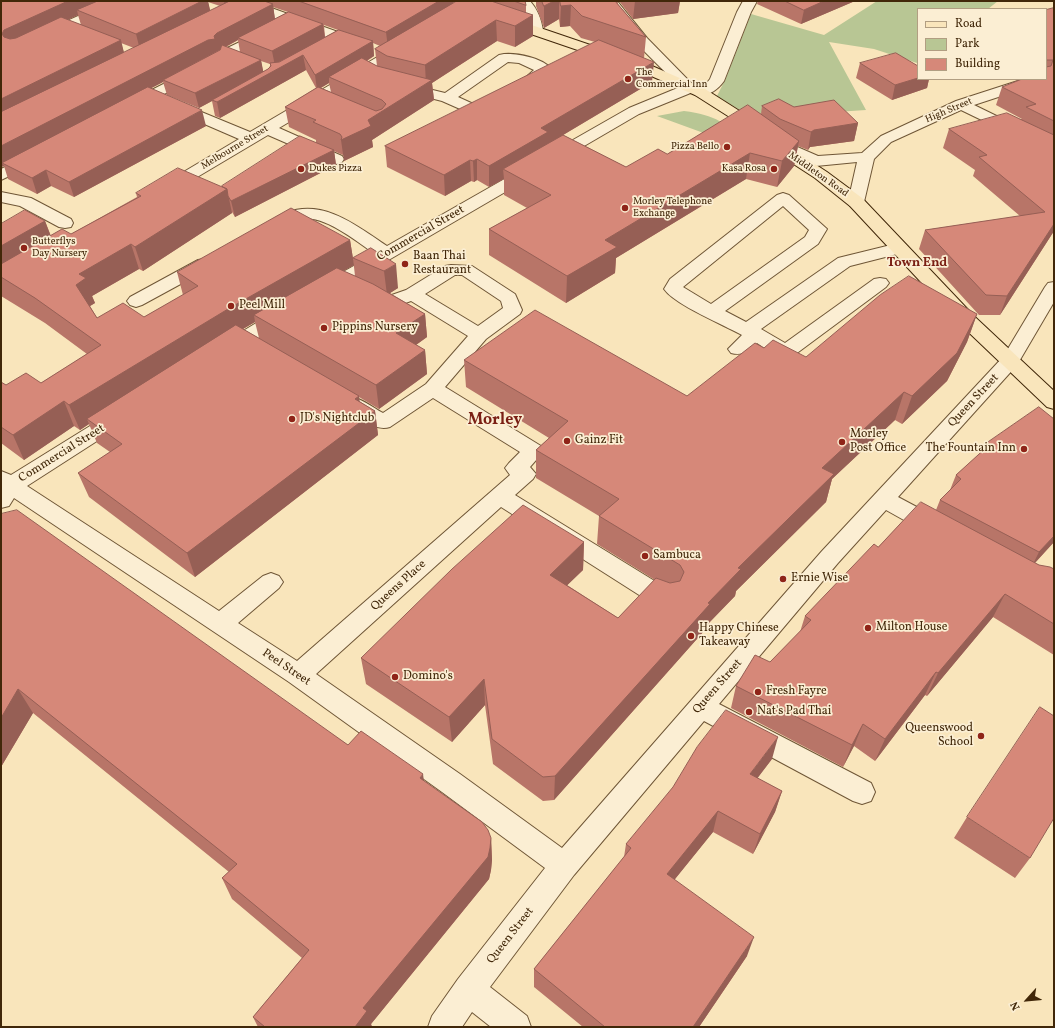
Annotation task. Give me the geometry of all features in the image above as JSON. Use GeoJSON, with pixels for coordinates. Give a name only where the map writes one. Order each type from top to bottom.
{"type":"FeatureCollection","features":[{"type":"Feature","properties":{"kind":"main road","name":"Middleton Road"},"geometry":{"type":"LineString","coordinates":[[448,1],[647,69],[694,90],[733,113],[821,175],[856,202],[931,284],[1054,402]]}},
{"type":"Feature","properties":{"kind":"street"},"geometry":{"type":"LineString","coordinates":[[37,40],[123,1]]}},
{"type":"Feature","properties":{"kind":"street"},"geometry":{"type":"LineString","coordinates":[[524,1],[530,8],[535,19],[536,30]]}},
{"type":"Feature","properties":{"kind":"street"},"geometry":{"type":"LineString","coordinates":[[610,1],[642,41],[694,90]]}},
{"type":"Feature","properties":{"kind":"street","name":"Commercial Street"},"geometry":{"type":"LineString","coordinates":[[215,356],[339,282],[634,111],[694,90],[711,87],[717,81],[750,1]]}},
{"type":"Feature","properties":{"kind":"street"},"geometry":{"type":"LineString","coordinates":[[233,11],[249,2],[290,20],[378,51]]}},
{"type":"Feature","properties":{"kind":"street"},"geometry":{"type":"LineString","coordinates":[[449,20],[469,8]]}},
{"type":"Feature","properties":{"kind":"street"},"geometry":{"type":"LineString","coordinates":[[240,60],[226,54],[290,20]]}},
{"type":"Feature","properties":{"kind":"street"},"geometry":{"type":"LineString","coordinates":[[66,27],[80,32]]}},
{"type":"Feature","properties":{"kind":"street"},"geometry":{"type":"LineString","coordinates":[[327,45],[340,38]]}},
{"type":"Feature","properties":{"kind":"street","name":"Melbourne Street"},"geometry":{"type":"LineString","coordinates":[[150,198],[267,129],[324,102],[371,75],[378,51],[416,40]]}},
{"type":"Feature","properties":{"kind":"street"},"geometry":{"type":"LineString","coordinates":[[391,84],[447,98],[481,113],[504,99],[544,69],[525,60],[514,57],[504,58],[447,98]]}},
{"type":"Feature","properties":{"kind":"street"},"geometry":{"type":"LineString","coordinates":[[116,114],[203,68]]}},
{"type":"Feature","properties":{"kind":"street","name":"High Street"},"geometry":{"type":"LineString","coordinates":[[866,157],[886,139],[961,104],[1036,80]]}},
{"type":"Feature","properties":{"kind":"street"},"geometry":{"type":"LineString","coordinates":[[150,96],[206,113],[251,138]]}},
{"type":"Feature","properties":{"kind":"street"},"geometry":{"type":"LineString","coordinates":[[961,104],[1053,149]]}},
{"type":"Feature","properties":{"kind":"street"},"geometry":{"type":"LineString","coordinates":[[267,129],[336,159]]}},
{"type":"Feature","properties":{"kind":"street"},"geometry":{"type":"LineString","coordinates":[[771,141],[795,153],[816,161],[866,157],[856,202]]}},
{"type":"Feature","properties":{"kind":"street"},"geometry":{"type":"LineString","coordinates":[[1,175],[42,153]]}},
{"type":"Feature","properties":{"kind":"street"},"geometry":{"type":"LineString","coordinates":[[1,198],[25,202],[65,223]]}},
{"type":"Feature","properties":{"kind":"street"},"geometry":{"type":"LineString","coordinates":[[713,311],[812,240],[818,229],[783,198],[676,283],[673,289],[696,304],[713,311],[786,352],[880,283]]}},
{"type":"Feature","properties":{"kind":"street"},"geometry":{"type":"LineString","coordinates":[[264,231],[291,217],[308,213],[325,215],[387,254]]}},
{"type":"Feature","properties":{"kind":"street"},"geometry":{"type":"LineString","coordinates":[[738,349],[751,332],[844,262],[899,248]]}},
{"type":"Feature","properties":{"kind":"street"},"geometry":{"type":"LineString","coordinates":[[136,301],[217,257]]}},
{"type":"Feature","properties":{"kind":"street"},"geometry":{"type":"LineString","coordinates":[[336,395],[383,422],[433,389],[478,335],[513,310],[509,298],[466,270],[452,270],[412,294],[386,304],[339,282]]}},
{"type":"Feature","properties":{"kind":"street","name":"Queen Street"},"geometry":{"type":"LineString","coordinates":[[443,1027],[469,990],[564,866],[830,557],[1010,361],[1054,287]]}},
{"type":"Feature","properties":{"kind":"street"},"geometry":{"type":"LineString","coordinates":[[412,294],[478,335]]}},
{"type":"Feature","properties":{"kind":"street"},"geometry":{"type":"LineString","coordinates":[[242,339],[262,351]]}},
{"type":"Feature","properties":{"kind":"street","name":"Queens Place"},"geometry":{"type":"LineString","coordinates":[[298,676],[525,474],[516,468],[534,451],[433,389]]}},
{"type":"Feature","properties":{"kind":"street","name":"Commercial Street"},"geometry":{"type":"LineString","coordinates":[[4,488],[130,411]]}},
{"type":"Feature","properties":{"kind":"street","name":"Peel Street"},"geometry":{"type":"LineString","coordinates":[[4,488],[220,624],[298,676],[451,783],[564,866]]}},
{"type":"Feature","properties":{"kind":"street"},"geometry":{"type":"LineString","coordinates":[[500,496],[666,600]]}},
{"type":"Feature","properties":{"kind":"street"},"geometry":{"type":"LineString","coordinates":[[884,499],[953,537]]}},
{"type":"Feature","properties":{"kind":"street"},"geometry":{"type":"LineString","coordinates":[[220,624],[271,582]]}},
{"type":"Feature","properties":{"kind":"street"},"geometry":{"type":"LineString","coordinates":[[701,707],[862,792]]}},
{"type":"Feature","properties":{"kind":"street"},"geometry":{"type":"LineString","coordinates":[[469,990],[516,1027]]}},
{"type":"Feature","properties":{"kind":"green space"},"geometry":{"type":"Polygon","coordinates":[[[877,1],[998,1],[989,8],[917,8],[917,63],[874,49],[829,42],[866,110],[776,116],[761,123],[717,96],[726,78],[751,14],[824,35],[877,1]]]}},
{"type":"Feature","properties":{"kind":"green space"},"geometry":{"type":"Polygon","coordinates":[[[684,111],[704,115],[720,121],[751,141],[742,147],[657,116],[684,111]]]}},
{"type":"Feature","properties":{"kind":"building"},"geometry":{"type":"Polygon","coordinates":[[[1,1],[68,1],[4,30],[2,34],[4,37],[10,39],[16,38],[61,17],[121,40],[1,99],[1,1]]]}},
{"type":"Feature","properties":{"kind":"building"},"geometry":{"type":"Polygon","coordinates":[[[98,1],[202,1],[136,34],[77,10],[98,1]]]}},
{"type":"Feature","properties":{"kind":"building"},"geometry":{"type":"Polygon","coordinates":[[[230,1],[264,1],[273,4],[217,33],[214,36],[215,39],[208,40],[1,146],[1,112],[230,1]]]}},
{"type":"Feature","properties":{"kind":"building"},"geometry":{"type":"Polygon","coordinates":[[[299,1],[439,1],[386,32],[299,1]]]}},
{"type":"Feature","properties":{"kind":"building"},"geometry":{"type":"Polygon","coordinates":[[[457,1],[491,1],[533,15],[515,26],[496,20],[425,65],[387,56],[375,49],[457,1]]]}},
{"type":"Feature","properties":{"kind":"building"},"geometry":{"type":"Polygon","coordinates":[[[514,1],[525,1],[526,5],[514,1]]]}},
{"type":"Feature","properties":{"kind":"building"},"geometry":{"type":"Polygon","coordinates":[[[542,1],[554,1],[544,6],[542,1]]]}},
{"type":"Feature","properties":{"kind":"building"},"geometry":{"type":"Polygon","coordinates":[[[560,1],[615,1],[646,37],[582,16],[571,5],[561,6],[560,1]]]}},
{"type":"Feature","properties":{"kind":"building"},"geometry":{"type":"Polygon","coordinates":[[[785,1],[824,1],[804,10],[785,1]]]}},
{"type":"Feature","properties":{"kind":"building"},"geometry":{"type":"Polygon","coordinates":[[[1054,8],[1054,121],[1026,107],[1036,104],[1002,87],[1020,80],[1047,80],[1047,67],[1051,66],[1053,60],[1047,60],[1047,10],[1054,8]]]}},
{"type":"Feature","properties":{"kind":"building"},"geometry":{"type":"Polygon","coordinates":[[[289,12],[323,24],[272,51],[238,38],[289,12]]]}},
{"type":"Feature","properties":{"kind":"building"},"geometry":{"type":"Polygon","coordinates":[[[339,30],[373,41],[315,75],[303,55],[217,102],[212,100],[268,69],[271,66],[270,63],[279,62],[339,30]]]}},
{"type":"Feature","properties":{"kind":"building"},"geometry":{"type":"Polygon","coordinates":[[[599,40],[654,62],[541,128],[548,132],[489,166],[477,159],[473,161],[470,160],[444,175],[385,146],[599,40]]]}},
{"type":"Feature","properties":{"kind":"building"},"geometry":{"type":"Polygon","coordinates":[[[222,45],[261,60],[195,93],[163,80],[220,50],[222,45]]]}},
{"type":"Feature","properties":{"kind":"building"},"geometry":{"type":"Polygon","coordinates":[[[896,53],[917,65],[917,78],[895,85],[860,63],[896,53]]]}},
{"type":"Feature","properties":{"kind":"building"},"geometry":{"type":"Polygon","coordinates":[[[362,58],[377,66],[432,80],[368,120],[371,126],[341,140],[342,137],[340,134],[313,122],[316,120],[285,107],[318,87],[376,111],[382,109],[386,104],[382,100],[329,77],[362,58]]]}},
{"type":"Feature","properties":{"kind":"building"},"geometry":{"type":"Polygon","coordinates":[[[148,87],[202,110],[69,182],[46,170],[32,178],[2,163],[148,87]]]}},
{"type":"Feature","properties":{"kind":"building"},"geometry":{"type":"Polygon","coordinates":[[[779,99],[794,107],[834,100],[858,123],[814,130],[811,132],[780,119],[762,106],[779,99]]]}},
{"type":"Feature","properties":{"kind":"building"},"geometry":{"type":"Polygon","coordinates":[[[748,105],[799,141],[782,161],[750,153],[605,240],[617,247],[567,276],[489,229],[551,195],[503,169],[563,135],[626,167],[658,149],[667,154],[748,105]]]}},
{"type":"Feature","properties":{"kind":"building"},"geometry":{"type":"Polygon","coordinates":[[[1007,113],[1054,135],[1054,224],[1007,296],[986,295],[925,230],[1045,212],[979,157],[987,155],[949,129],[1007,113]]]}},
{"type":"Feature","properties":{"kind":"building"},"geometry":{"type":"Polygon","coordinates":[[[300,136],[334,150],[231,201],[228,196],[227,189],[222,186],[300,136]]]}},
{"type":"Feature","properties":{"kind":"building"},"geometry":{"type":"Polygon","coordinates":[[[178,168],[227,189],[135,247],[131,244],[79,274],[86,278],[76,285],[97,318],[123,303],[144,317],[198,286],[177,272],[291,208],[350,240],[228,309],[69,405],[64,401],[13,435],[1,427],[1,382],[6,385],[26,373],[41,383],[101,345],[35,298],[1,277],[1,264],[62,229],[71,234],[141,196],[136,193],[178,168]]]}},
{"type":"Feature","properties":{"kind":"building"},"geometry":{"type":"Polygon","coordinates":[[[25,210],[45,221],[1,246],[1,224],[25,210]]]}},
{"type":"Feature","properties":{"kind":"building"},"geometry":{"type":"Polygon","coordinates":[[[371,248],[396,264],[384,271],[353,258],[371,248]]]}},
{"type":"Feature","properties":{"kind":"building"},"geometry":{"type":"Polygon","coordinates":[[[337,268],[373,284],[425,314],[396,333],[425,350],[376,385],[254,315],[337,268]]]}},
{"type":"Feature","properties":{"kind":"building"},"geometry":{"type":"Polygon","coordinates":[[[909,276],[977,314],[957,353],[912,396],[904,392],[822,468],[834,474],[738,568],[741,569],[708,603],[710,604],[555,776],[543,777],[492,739],[484,679],[449,717],[361,658],[452,569],[523,505],[584,542],[550,575],[618,618],[656,578],[670,583],[680,581],[684,572],[680,565],[599,516],[619,499],[536,450],[568,421],[464,360],[535,310],[687,396],[755,343],[764,348],[773,340],[806,357],[880,295],[909,276]]]}},
{"type":"Feature","properties":{"kind":"building"},"geometry":{"type":"Polygon","coordinates":[[[236,325],[359,396],[355,399],[375,411],[187,553],[78,473],[122,444],[87,419],[236,325]]]}},
{"type":"Feature","properties":{"kind":"building"},"geometry":{"type":"Polygon","coordinates":[[[1039,407],[1054,419],[1054,536],[1039,552],[940,500],[961,479],[956,475],[989,445],[987,443],[1039,407]]]}},
{"type":"Feature","properties":{"kind":"building"},"geometry":{"type":"Polygon","coordinates":[[[921,502],[1039,565],[1054,569],[1054,624],[1005,594],[938,673],[936,672],[885,739],[863,724],[852,745],[736,686],[755,655],[770,662],[811,620],[805,616],[874,544],[878,547],[921,502]]]}},
{"type":"Feature","properties":{"kind":"building"},"geometry":{"type":"Polygon","coordinates":[[[17,510],[348,745],[361,731],[423,774],[420,778],[482,822],[488,830],[491,838],[488,857],[363,1008],[367,1011],[355,1027],[265,1027],[253,1017],[309,950],[222,878],[237,864],[18,689],[1,718],[1,514],[17,510]]]}},
{"type":"Feature","properties":{"kind":"building"},"geometry":{"type":"Polygon","coordinates":[[[1040,707],[1054,716],[1054,818],[1030,858],[967,817],[1040,707]]]}},
{"type":"Feature","properties":{"kind":"building"},"geometry":{"type":"Polygon","coordinates":[[[726,710],[778,737],[750,774],[782,791],[760,834],[718,811],[667,874],[754,937],[693,1027],[605,1027],[534,969],[631,848],[626,844],[673,787],[697,747],[726,710]]]}},
{"type":"Feature","properties":{"kind":"place","name":"The Commercial Inn"},"geometry":{"type":"Point","coordinates":[628,79]}},
{"type":"Feature","properties":{"kind":"place","name":"Pizza Bello"},"geometry":{"type":"Point","coordinates":[727,147]}},
{"type":"Feature","properties":{"kind":"place","name":"Dukes Pizza"},"geometry":{"type":"Point","coordinates":[301,169]}},
{"type":"Feature","properties":{"kind":"place","name":"Kasa Rosa"},"geometry":{"type":"Point","coordinates":[774,169]}},
{"type":"Feature","properties":{"kind":"place","name":"Morley Telephone Exchange"},"geometry":{"type":"Point","coordinates":[625,208]}},
{"type":"Feature","properties":{"kind":"place","name":"Butterflys Day Nursery"},"geometry":{"type":"Point","coordinates":[24,248]}},
{"type":"Feature","properties":{"kind":"place","name":"Baan Thai Restaurant"},"geometry":{"type":"Point","coordinates":[405,264]}},
{"type":"Feature","properties":{"kind":"place","name":"Peel Mill"},"geometry":{"type":"Point","coordinates":[231,306]}},
{"type":"Feature","properties":{"kind":"place","name":"Pippins Nursery"},"geometry":{"type":"Point","coordinates":[324,328]}},
{"type":"Feature","properties":{"kind":"place","name":"JD's Nightclub"},"geometry":{"type":"Point","coordinates":[292,419]}},
{"type":"Feature","properties":{"kind":"place","name":"Gainz Fit"},"geometry":{"type":"Point","coordinates":[567,441]}},
{"type":"Feature","properties":{"kind":"place","name":"Morley Post Office"},"geometry":{"type":"Point","coordinates":[842,442]}},
{"type":"Feature","properties":{"kind":"place","name":"The Fountain Inn"},"geometry":{"type":"Point","coordinates":[1024,449]}},
{"type":"Feature","properties":{"kind":"place","name":"Sambuca"},"geometry":{"type":"Point","coordinates":[645,556]}},
{"type":"Feature","properties":{"kind":"place","name":"Ernie Wise"},"geometry":{"type":"Point","coordinates":[783,579]}},
{"type":"Feature","properties":{"kind":"place","name":"Milton House"},"geometry":{"type":"Point","coordinates":[868,628]}},
{"type":"Feature","properties":{"kind":"place","name":"Happy Chinese Takeaway"},"geometry":{"type":"Point","coordinates":[691,636]}},
{"type":"Feature","properties":{"kind":"place","name":"Domino's"},"geometry":{"type":"Point","coordinates":[395,677]}},
{"type":"Feature","properties":{"kind":"place","name":"Fresh Fayre"},"geometry":{"type":"Point","coordinates":[758,692]}},
{"type":"Feature","properties":{"kind":"place","name":"Nat's Pad Thai"},"geometry":{"type":"Point","coordinates":[749,712]}},
{"type":"Feature","properties":{"kind":"place","name":"Queenswood School"},"geometry":{"type":"Point","coordinates":[981,736]}},
{"type":"Feature","properties":{"kind":"district","name":"Town End"},"geometry":{"type":"Point","coordinates":[917,264]}},
{"type":"Feature","properties":{"kind":"district","name":"Morley"},"geometry":{"type":"Point","coordinates":[495,421]}}]}
